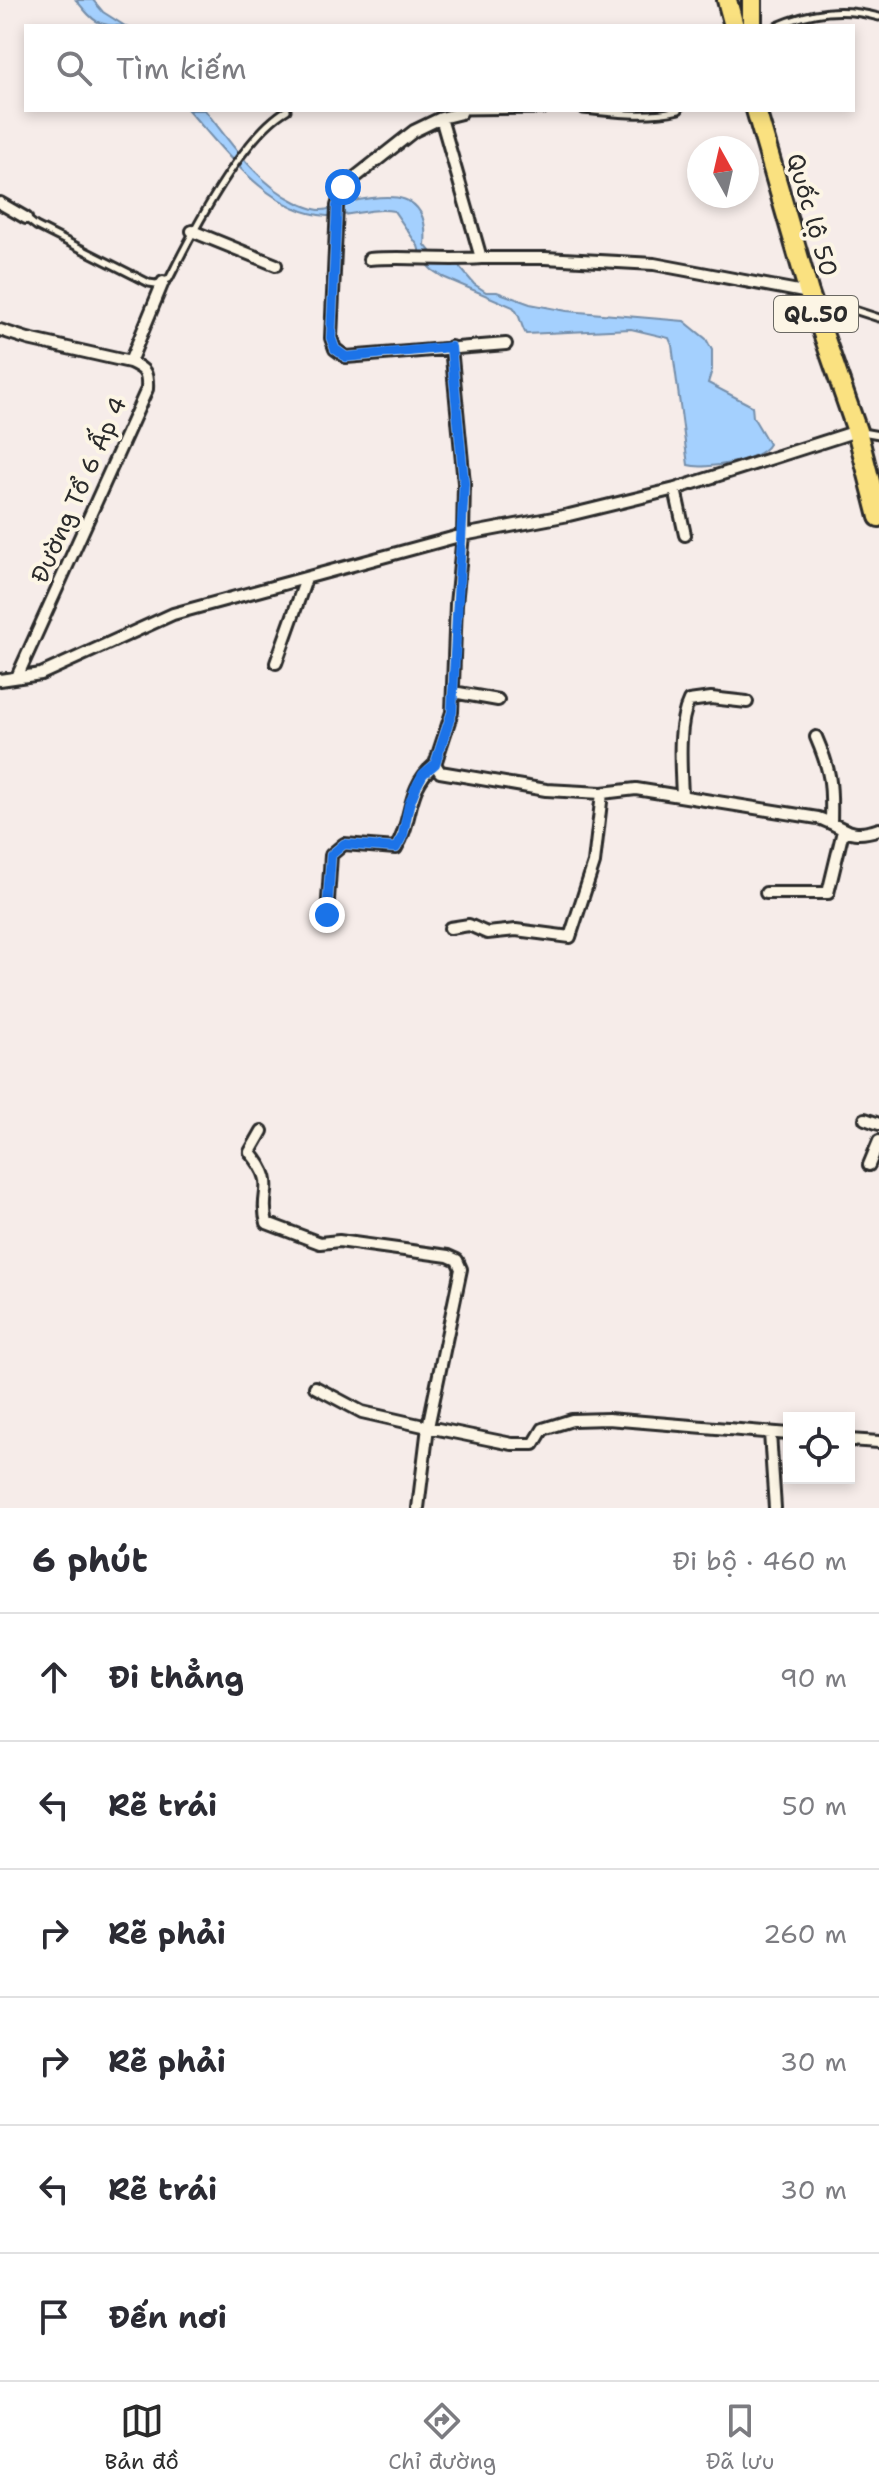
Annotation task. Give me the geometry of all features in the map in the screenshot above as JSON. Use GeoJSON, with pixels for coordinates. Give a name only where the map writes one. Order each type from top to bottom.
{"type":"FeatureCollection","features":[{"type":"Feature","properties":{"kind":"highway"},"geometry":{"type":"LineString","coordinates":[[727,0],[733,24]]}},
{"type":"Feature","properties":{"kind":"highway"},"geometry":{"type":"LineString","coordinates":[[752,0],[752,24]]}},
{"type":"Feature","properties":{"kind":"highway","name":"Quốc lộ 50"},"geometry":{"type":"LineString","coordinates":[[757,112],[809,293],[857,431],[879,517]]}},
{"type":"Feature","properties":{"kind":"street"},"geometry":{"type":"LineString","coordinates":[[457,112],[414,131],[343,187],[337,206],[331,338],[335,349],[346,357],[506,344]]}},
{"type":"Feature","properties":{"kind":"street"},"geometry":{"type":"LineString","coordinates":[[441,118],[481,258]]}},
{"type":"Feature","properties":{"kind":"street"},"geometry":{"type":"LineString","coordinates":[[0,203],[26,218]]}},
{"type":"Feature","properties":{"kind":"street"},"geometry":{"type":"LineString","coordinates":[[192,231],[276,265]]}},
{"type":"Feature","properties":{"kind":"street"},"geometry":{"type":"LineString","coordinates":[[369,259],[545,258],[654,264],[809,293]]}},
{"type":"Feature","properties":{"kind":"street"},"geometry":{"type":"LineString","coordinates":[[130,362],[163,282]]}},
{"type":"Feature","properties":{"kind":"street","name":"Đường Tổ 6 Ấp 4"},"geometry":{"type":"LineString","coordinates":[[0,330],[130,362],[148,374],[147,389],[17,677]]}},
{"type":"Feature","properties":{"kind":"street"},"geometry":{"type":"LineString","coordinates":[[327,915],[331,855],[344,844],[396,848],[403,835],[416,787],[423,774],[435,764],[452,712],[464,483],[451,347]]}},
{"type":"Feature","properties":{"kind":"street"},"geometry":{"type":"LineString","coordinates":[[0,680],[41,674],[173,614],[463,535],[569,515],[675,489],[857,431]]}},
{"type":"Feature","properties":{"kind":"street"},"geometry":{"type":"LineString","coordinates":[[675,489],[685,535]]}},
{"type":"Feature","properties":{"kind":"street"},"geometry":{"type":"LineString","coordinates":[[276,663],[306,579]]}},
{"type":"Feature","properties":{"kind":"street"},"geometry":{"type":"LineString","coordinates":[[453,692],[498,700]]}},
{"type":"Feature","properties":{"kind":"street"},"geometry":{"type":"LineString","coordinates":[[682,796],[681,753],[685,709],[689,701],[711,698],[747,702]]}},
{"type":"Feature","properties":{"kind":"street"},"geometry":{"type":"LineString","coordinates":[[816,737],[833,786],[831,822]]}},
{"type":"Feature","properties":{"kind":"street"},"geometry":{"type":"LineString","coordinates":[[435,764],[440,772],[546,790],[602,793],[636,789],[831,822],[843,831],[858,834],[879,829]]}},
{"type":"Feature","properties":{"kind":"street"},"geometry":{"type":"LineString","coordinates":[[450,928],[469,925],[487,933],[516,930],[570,937],[594,863],[602,793]]}},
{"type":"Feature","properties":{"kind":"street"},"geometry":{"type":"LineString","coordinates":[[766,893],[828,893],[843,831]]}},
{"type":"Feature","properties":{"kind":"street"},"geometry":{"type":"LineString","coordinates":[[865,1119],[879,1124]]}},
{"type":"Feature","properties":{"kind":"street"},"geometry":{"type":"LineString","coordinates":[[262,1131],[250,1152],[266,1175],[264,1213],[267,1223],[320,1243],[339,1241],[448,1256],[457,1260],[461,1269],[428,1427],[418,1508]]}},
{"type":"Feature","properties":{"kind":"street"},"geometry":{"type":"LineString","coordinates":[[869,1165],[879,1141]]}},
{"type":"Feature","properties":{"kind":"street"},"geometry":{"type":"LineString","coordinates":[[315,1387],[362,1412],[512,1444],[534,1444],[543,1429],[572,1420],[608,1419],[783,1434]]}},
{"type":"Feature","properties":{"kind":"street"},"geometry":{"type":"LineString","coordinates":[[770,1433],[775,1508]]}},
{"type":"Feature","properties":{"kind":"street"},"geometry":{"type":"LineString","coordinates":[[855,1440],[879,1442]]}},
{"type":"Feature","properties":{"kind":"lane"},"geometry":{"type":"LineString","coordinates":[[782,24],[807,14],[837,10],[879,17]]}},
{"type":"Feature","properties":{"kind":"lane"},"geometry":{"type":"LineString","coordinates":[[26,218],[36,226],[149,283],[163,282],[169,279],[192,231],[244,150],[285,112]]}},
{"type":"Feature","properties":{"kind":"lane"},"geometry":{"type":"LineString","coordinates":[[606,112],[640,115],[672,112]]}},
{"type":"Feature","properties":{"kind":"lane"},"geometry":{"type":"LineString","coordinates":[[817,314],[848,308],[879,318]]}},
{"type":"Feature","properties":{"kind":"lane"},"geometry":{"type":"LineString","coordinates":[[857,431],[879,435]]}},
{"type":"Feature","properties":{"kind":"water"},"geometry":{"type":"Polygon","coordinates":[[[76,0],[93,0],[103,12],[122,24],[105,24],[87,13],[76,0]]]}},
{"type":"Feature","properties":{"kind":"water"},"geometry":{"type":"Polygon","coordinates":[[[190,112],[207,112],[269,185],[313,209],[331,209],[349,202],[379,197],[393,197],[414,205],[425,227],[425,245],[439,262],[458,265],[474,284],[486,292],[497,292],[530,304],[567,311],[684,321],[706,339],[712,350],[712,370],[708,383],[752,406],[753,417],[769,444],[755,455],[732,463],[688,465],[669,338],[631,329],[526,334],[513,307],[432,270],[422,260],[418,246],[394,211],[327,216],[306,212],[267,191],[232,160],[190,112]]]}},
{"type":"Feature","properties":{"kind":"route"},"geometry":{"type":"LineString","coordinates":[[327,915],[331,855],[344,844],[396,848],[403,835],[416,787],[423,774],[435,764],[452,712],[456,604],[463,535],[464,483],[451,347],[346,357],[335,349],[331,338],[337,206],[343,187]]}}]}
